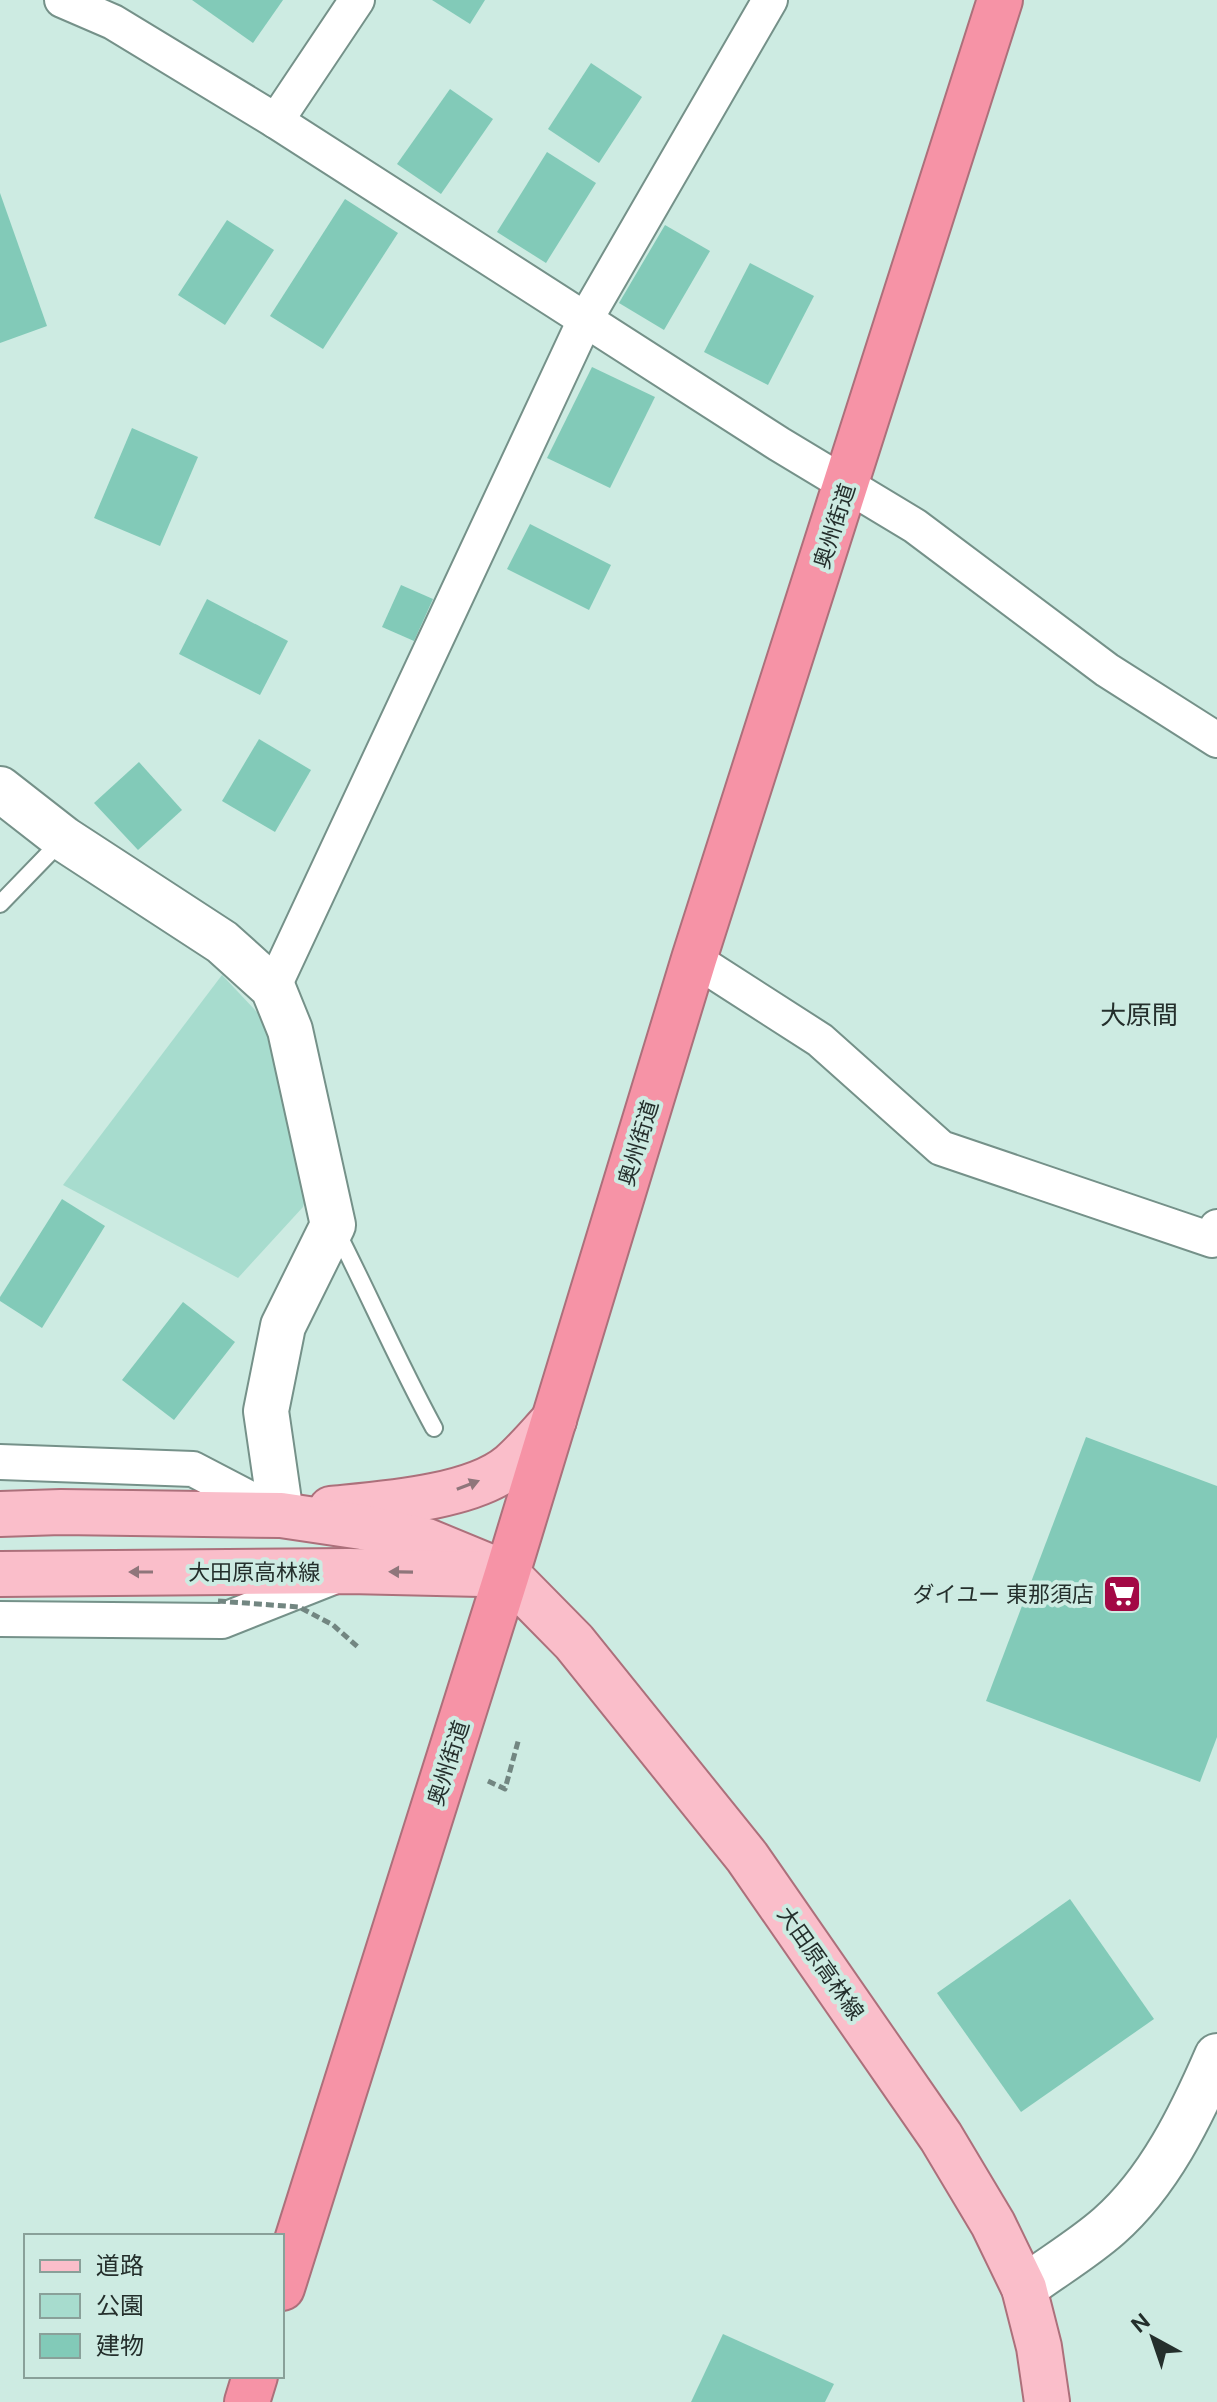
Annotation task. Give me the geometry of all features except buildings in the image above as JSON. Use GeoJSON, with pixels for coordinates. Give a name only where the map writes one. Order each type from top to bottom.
{"type":"FeatureCollection","features":[{"type":"Feature","properties":{"kind":"highway","name":"奥州街道"},"geometry":{"type":"LineString","coordinates":[[284,2282],[507,1574],[694,959],[1000,0]]}},
{"type":"Feature","properties":{"kind":"highway"},"geometry":{"type":"LineString","coordinates":[[247,2402],[254,2378]]}},
{"type":"Feature","properties":{"kind":"main road","name":"大田原高林線"},"geometry":{"type":"LineString","coordinates":[[281,1515],[440,1495],[471,1485],[509,1467],[554,1420]]}},
{"type":"Feature","properties":{"kind":"main road","name":"大田原高林線"},"geometry":{"type":"LineString","coordinates":[[0,1514],[281,1515],[427,1541],[507,1574],[574,1642],[747,1857],[941,2137],[993,2224],[1024,2288],[1039,2347],[1047,2402]]}},
{"type":"Feature","properties":{"kind":"main road","name":"大田原高林線"},"geometry":{"type":"LineString","coordinates":[[0,1574],[349,1571],[507,1574]]}},
{"type":"Feature","properties":{"kind":"street"},"geometry":{"type":"LineString","coordinates":[[62,0],[113,22],[276,121],[779,444],[848,483],[915,526],[1107,670],[1217,740]]}},
{"type":"Feature","properties":{"kind":"street"},"geometry":{"type":"LineString","coordinates":[[276,121],[357,0]]}},
{"type":"Feature","properties":{"kind":"street"},"geometry":{"type":"LineString","coordinates":[[273,988],[585,320],[770,0]]}},
{"type":"Feature","properties":{"kind":"street"},"geometry":{"type":"LineString","coordinates":[[0,789],[64,839],[222,942],[273,988],[290,1030],[333,1225],[283,1326],[266,1411],[281,1515]]}},
{"type":"Feature","properties":{"kind":"street"},"geometry":{"type":"LineString","coordinates":[[694,959],[820,1040],[941,1148],[1212,1240],[1217,1227]]}},
{"type":"Feature","properties":{"kind":"street"},"geometry":{"type":"LineString","coordinates":[[0,1462],[193,1469],[281,1515]]}},
{"type":"Feature","properties":{"kind":"street"},"geometry":{"type":"LineString","coordinates":[[0,1619],[222,1621],[349,1571]]}},
{"type":"Feature","properties":{"kind":"street"},"geometry":{"type":"LineString","coordinates":[[1024,2288],[1110,2225],[1151,2178],[1190,2118],[1217,2056]]}},
{"type":"Feature","properties":{"kind":"lane"},"geometry":{"type":"LineString","coordinates":[[0,904],[64,839]]}},
{"type":"Feature","properties":{"kind":"lane"},"geometry":{"type":"LineString","coordinates":[[333,1225],[434,1428]]}},
{"type":"Feature","properties":{"kind":"path"},"geometry":{"type":"LineString","coordinates":[[218,1601],[299,1607],[333,1625],[359,1648]]}},
{"type":"Feature","properties":{"kind":"path"},"geometry":{"type":"LineString","coordinates":[[491,1769],[487,1782],[505,1789],[519,1738]]}},
{"type":"Feature","properties":{"kind":"green space"},"geometry":{"type":"Polygon","coordinates":[[[222,975],[271,1027],[309,1184],[303,1207],[238,1278],[63,1185],[222,975]]]}},
{"type":"Feature","properties":{"kind":"place","name":"ダイユー 東那須店"},"geometry":{"type":"Point","coordinates":[1122,1594]}},
{"type":"Feature","properties":{"kind":"district","name":"大原間"},"geometry":{"type":"Point","coordinates":[1139,1015]}}]}
